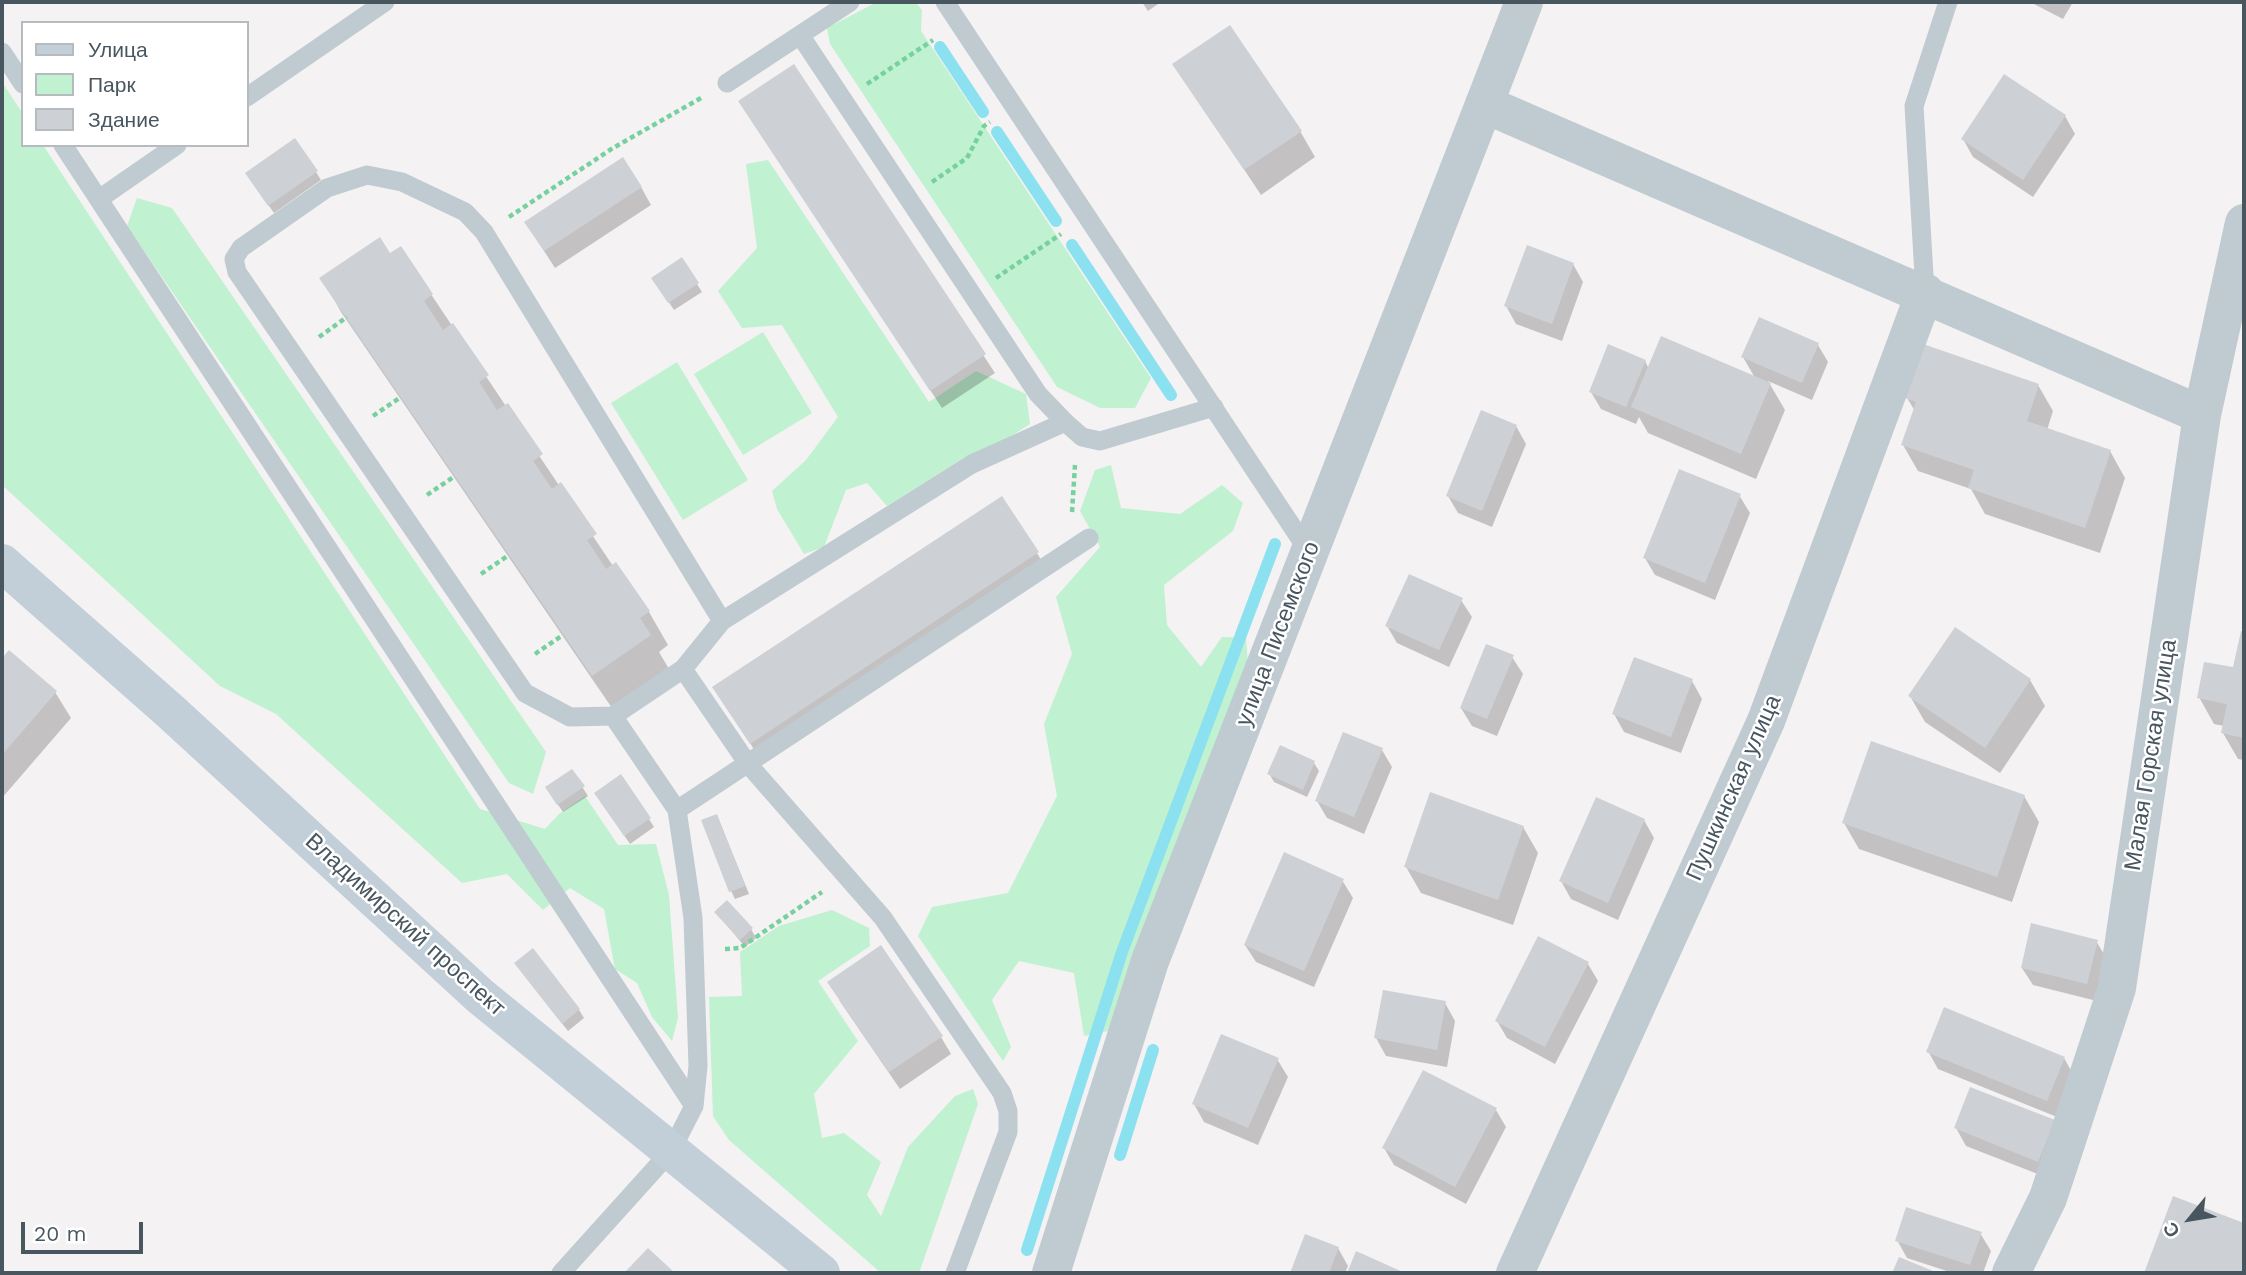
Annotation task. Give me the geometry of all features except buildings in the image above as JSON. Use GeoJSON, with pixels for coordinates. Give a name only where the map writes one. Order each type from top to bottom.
{"type":"FeatureCollection","features":[{"type":"Feature","properties":{"kind":"main road","name":"Владимирский проспект"},"geometry":{"type":"LineString","coordinates":[[2,563],[172,712],[480,996],[821,1273]]}},
{"type":"Feature","properties":{"kind":"street","name":"улица Писемского"},"geometry":{"type":"LineString","coordinates":[[1051,1273],[1150,961],[1524,2]]}},
{"type":"Feature","properties":{"kind":"street"},"geometry":{"type":"LineString","coordinates":[[1484,104],[1925,292],[2202,415]]}},
{"type":"Feature","properties":{"kind":"street","name":"Малая Горская улица"},"geometry":{"type":"LineString","coordinates":[[2011,1273],[2048,1198],[2117,988],[2202,415],[2244,223]]}},
{"type":"Feature","properties":{"kind":"street","name":"Пушкинская улица"},"geometry":{"type":"LineString","coordinates":[[1515,1273],[1766,721],[1925,292]]}},
{"type":"Feature","properties":{"kind":"lane"},"geometry":{"type":"LineString","coordinates":[[248,96],[385,2]]}},
{"type":"Feature","properties":{"kind":"lane"},"geometry":{"type":"LineString","coordinates":[[727,83],[850,2]]}},
{"type":"Feature","properties":{"kind":"lane"},"geometry":{"type":"LineString","coordinates":[[945,2],[1310,553]]}},
{"type":"Feature","properties":{"kind":"lane"},"geometry":{"type":"LineString","coordinates":[[1925,292],[1914,106],[1948,2]]}},
{"type":"Feature","properties":{"kind":"lane"},"geometry":{"type":"LineString","coordinates":[[800,35],[1038,394],[1065,422],[1082,437],[1100,442],[1214,407]]}},
{"type":"Feature","properties":{"kind":"lane"},"geometry":{"type":"LineString","coordinates":[[2,52],[21,81]]}},
{"type":"Feature","properties":{"kind":"lane"},"geometry":{"type":"LineString","coordinates":[[64,147],[694,1105]]}},
{"type":"Feature","properties":{"kind":"lane"},"geometry":{"type":"LineString","coordinates":[[99,199],[174,147]]}},
{"type":"Feature","properties":{"kind":"lane"},"geometry":{"type":"LineString","coordinates":[[722,621],[484,232],[465,212],[402,182],[367,175],[327,188],[241,248],[234,259],[237,272],[525,693],[570,717],[613,716],[682,669],[722,621],[972,464],[1065,422]]}},
{"type":"Feature","properties":{"kind":"lane"},"geometry":{"type":"LineString","coordinates":[[677,810],[1089,538]]}},
{"type":"Feature","properties":{"kind":"lane"},"geometry":{"type":"LineString","coordinates":[[682,669],[748,764],[883,918],[1002,1093],[1009,1111],[1007,1132],[955,1273]]}},
{"type":"Feature","properties":{"kind":"lane"},"geometry":{"type":"LineString","coordinates":[[561,1273],[671,1150],[694,1105],[698,1066],[693,918],[677,810],[613,716]]}},
{"type":"Feature","properties":{"kind":"path"},"geometry":{"type":"LineString","coordinates":[[843,100],[959,23]]}},
{"type":"Feature","properties":{"kind":"path"},"geometry":{"type":"LineString","coordinates":[[484,232],[613,148],[727,83]]}},
{"type":"Feature","properties":{"kind":"path"},"geometry":{"type":"LineString","coordinates":[[908,198],[967,158],[984,126],[1014,106]]}},
{"type":"Feature","properties":{"kind":"path"},"geometry":{"type":"LineString","coordinates":[[971,294],[1087,217]]}},
{"type":"Feature","properties":{"kind":"path"},"geometry":{"type":"LineString","coordinates":[[1070,550],[1074,471],[1082,437]]}},
{"type":"Feature","properties":{"kind":"path"},"geometry":{"type":"LineString","coordinates":[[694,950],[740,948],[846,876]]}},
{"type":"Feature","properties":{"kind":"green space"},"geometry":{"type":"Polygon","coordinates":[[[877,2],[915,2],[922,10],[921,31],[1151,378],[1135,408],[1100,408],[1057,387],[830,44],[827,28],[877,2]]]}},
{"type":"Feature","properties":{"kind":"green space"},"geometry":{"type":"Polygon","coordinates":[[[2,82],[21,111],[21,147],[44,147],[480,809],[545,829],[559,814],[585,796],[618,845],[656,844],[669,895],[678,1018],[672,1041],[652,1017],[637,983],[615,969],[604,909],[570,888],[543,910],[507,874],[462,883],[276,714],[220,686],[2,485],[2,82]]]}},
{"type":"Feature","properties":{"kind":"green space"},"geometry":{"type":"Polygon","coordinates":[[[768,160],[929,402],[976,371],[1026,394],[1030,424],[999,444],[962,459],[887,506],[867,483],[846,490],[824,547],[804,554],[777,509],[772,491],[806,460],[838,417],[782,325],[742,328],[718,291],[757,248],[746,164],[768,160]]]}},
{"type":"Feature","properties":{"kind":"green space"},"geometry":{"type":"Polygon","coordinates":[[[137,198],[172,208],[546,752],[533,794],[509,783],[127,226],[137,198]]]}},
{"type":"Feature","properties":{"kind":"green space"},"geometry":{"type":"Polygon","coordinates":[[[763,332],[812,413],[743,455],[694,374],[763,332]]]}},
{"type":"Feature","properties":{"kind":"green space"},"geometry":{"type":"Polygon","coordinates":[[[677,362],[748,480],[683,520],[611,403],[677,362]]]}},
{"type":"Feature","properties":{"kind":"green space"},"geometry":{"type":"Polygon","coordinates":[[[1111,465],[1121,508],[1180,514],[1222,485],[1243,503],[1233,531],[1164,585],[1167,625],[1201,667],[1222,637],[1246,638],[1248,663],[1108,1031],[1084,1036],[1074,973],[1019,961],[992,1000],[1011,1047],[1003,1061],[918,936],[932,907],[1008,893],[1057,796],[1044,724],[1072,654],[1056,597],[1100,547],[1080,511],[1095,470],[1111,465]]]}},
{"type":"Feature","properties":{"kind":"green space"},"geometry":{"type":"Polygon","coordinates":[[[832,910],[869,928],[870,946],[818,981],[858,1041],[814,1094],[822,1138],[844,1133],[881,1162],[867,1195],[881,1216],[908,1147],[955,1096],[973,1089],[978,1104],[919,1273],[881,1273],[729,1140],[713,1116],[709,997],[742,996],[740,952],[779,926],[832,910]]]}},
{"type":"Feature","properties":{"kind":"waterway"},"geometry":{"type":"LineString","coordinates":[[940,47],[983,112]]}},
{"type":"Feature","properties":{"kind":"waterway"},"geometry":{"type":"LineString","coordinates":[[997,132],[1056,221]]}},
{"type":"Feature","properties":{"kind":"waterway"},"geometry":{"type":"LineString","coordinates":[[1072,245],[1171,395]]}},
{"type":"Feature","properties":{"kind":"waterway"},"geometry":{"type":"LineString","coordinates":[[1027,1250],[1122,952],[1275,544]]}},
{"type":"Feature","properties":{"kind":"waterway"},"geometry":{"type":"LineString","coordinates":[[1120,1155],[1153,1050]]}}]}
